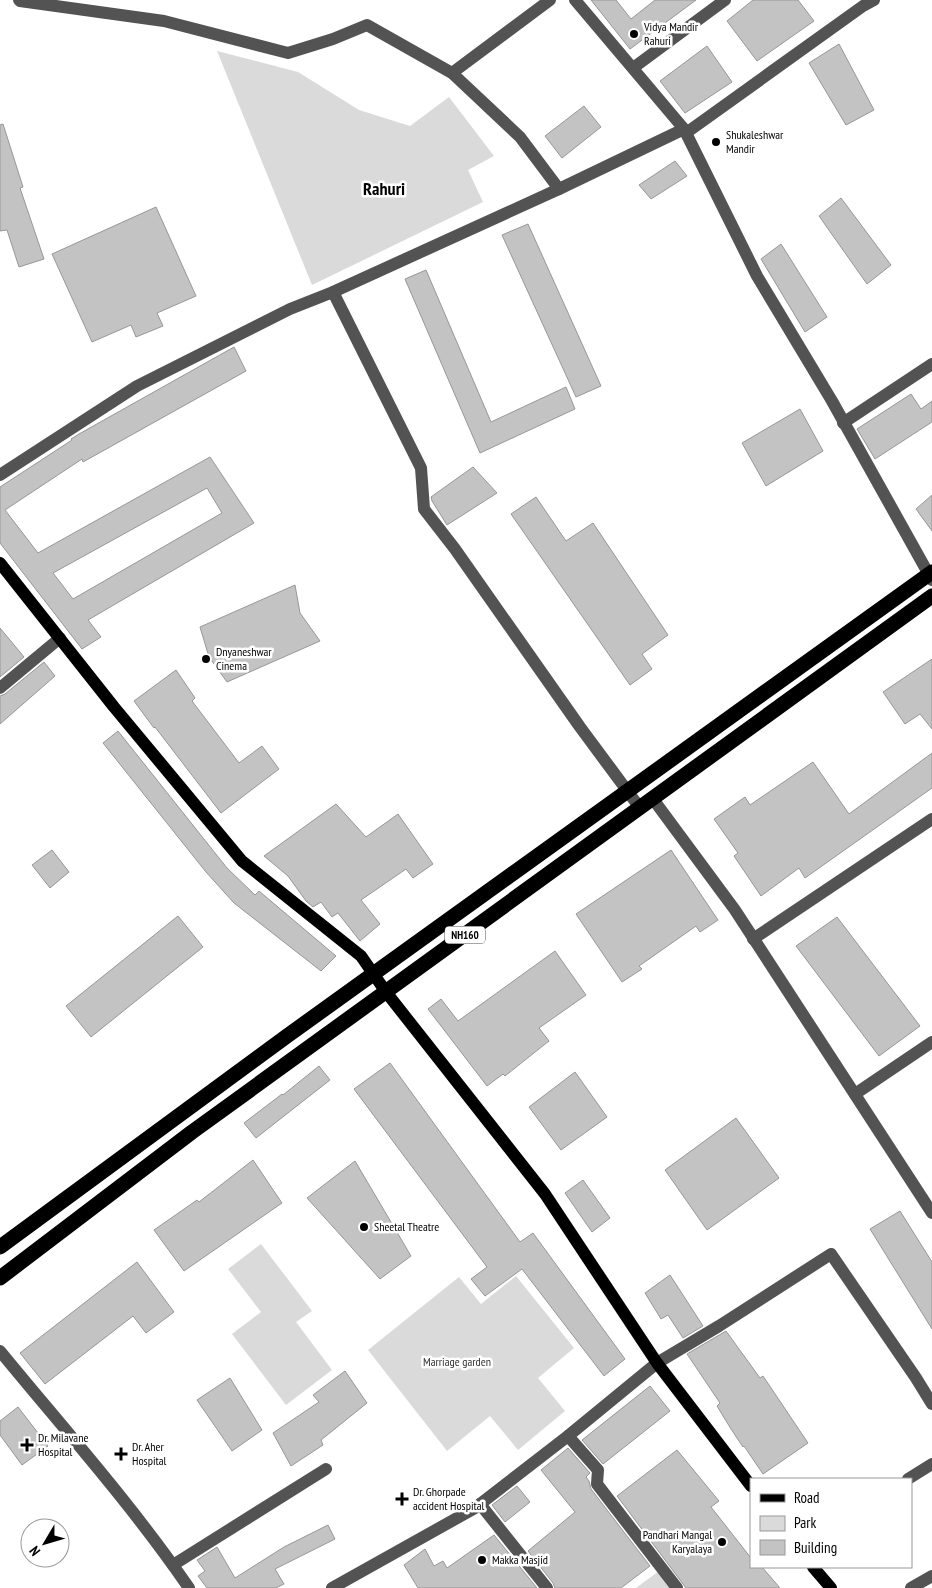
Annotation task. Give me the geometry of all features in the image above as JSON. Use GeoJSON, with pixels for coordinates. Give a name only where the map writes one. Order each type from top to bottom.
{"type":"FeatureCollection","features":[{"type":"Feature","properties":{"kind":"highway","name":"NH160"},"geometry":{"type":"LineString","coordinates":[[0,1247],[279,1041],[627,790],[931,576]]}},
{"type":"Feature","properties":{"kind":"highway","name":"NH160"},"geometry":{"type":"LineString","coordinates":[[0,1278],[192,1132],[932,596]]}},
{"type":"Feature","properties":{"kind":"highway"},"geometry":{"type":"LineString","coordinates":[[774,686],[785,703]]}},
{"type":"Feature","properties":{"kind":"main road"},"geometry":{"type":"LineString","coordinates":[[0,563],[114,707],[242,861],[361,956],[386,992],[545,1194],[657,1362],[750,1485]]}},
{"type":"Feature","properties":{"kind":"main road"},"geometry":{"type":"LineString","coordinates":[[814,1568],[831,1588]]}},
{"type":"Feature","properties":{"kind":"street"},"geometry":{"type":"LineString","coordinates":[[19,0],[164,21],[288,53],[333,39],[367,25],[452,73],[520,137],[559,189]]}},
{"type":"Feature","properties":{"kind":"street"},"geometry":{"type":"LineString","coordinates":[[452,73],[550,0]]}},
{"type":"Feature","properties":{"kind":"street"},"geometry":{"type":"LineString","coordinates":[[575,0],[685,131],[757,276],[931,576]]}},
{"type":"Feature","properties":{"kind":"street"},"geometry":{"type":"LineString","coordinates":[[633,68],[725,0]]}},
{"type":"Feature","properties":{"kind":"street"},"geometry":{"type":"LineString","coordinates":[[0,475],[137,386],[290,309],[333,292],[685,131],[874,0]]}},
{"type":"Feature","properties":{"kind":"street"},"geometry":{"type":"LineString","coordinates":[[333,292],[421,468],[424,508],[640,808]]}},
{"type":"Feature","properties":{"kind":"street"},"geometry":{"type":"LineString","coordinates":[[843,423],[932,364]]}},
{"type":"Feature","properties":{"kind":"street"},"geometry":{"type":"LineString","coordinates":[[0,688],[60,638]]}},
{"type":"Feature","properties":{"kind":"street"},"geometry":{"type":"LineString","coordinates":[[653,799],[735,910],[932,1213]]}},
{"type":"Feature","properties":{"kind":"street"},"geometry":{"type":"LineString","coordinates":[[753,938],[932,820]]}},
{"type":"Feature","properties":{"kind":"street"},"geometry":{"type":"LineString","coordinates":[[855,1094],[932,1042]]}},
{"type":"Feature","properties":{"kind":"street"},"geometry":{"type":"LineString","coordinates":[[332,1588],[480,1504],[568,1436],[657,1362],[719,1326],[832,1254],[932,1404]]}},
{"type":"Feature","properties":{"kind":"street"},"geometry":{"type":"LineString","coordinates":[[0,1351],[131,1510],[189,1588]]}},
{"type":"Feature","properties":{"kind":"street"},"geometry":{"type":"LineString","coordinates":[[568,1436],[598,1470],[597,1484],[677,1588]]}},
{"type":"Feature","properties":{"kind":"street"},"geometry":{"type":"LineString","coordinates":[[910,1478],[932,1464]]}},
{"type":"Feature","properties":{"kind":"street"},"geometry":{"type":"LineString","coordinates":[[173,1565],[326,1469]]}},
{"type":"Feature","properties":{"kind":"street"},"geometry":{"type":"LineString","coordinates":[[480,1504],[547,1588]]}},
{"type":"Feature","properties":{"kind":"street"},"geometry":{"type":"LineString","coordinates":[[911,1588],[932,1576]]}},
{"type":"Feature","properties":{"kind":"green space"},"geometry":{"type":"Polygon","coordinates":[[[217,51],[298,72],[359,110],[410,126],[449,97],[494,156],[468,170],[483,202],[312,285],[217,51]]]}},
{"type":"Feature","properties":{"kind":"green space"},"geometry":{"type":"Polygon","coordinates":[[[261,1244],[312,1311],[296,1322],[332,1370],[286,1405],[232,1334],[261,1312],[228,1269],[261,1244]]]}},
{"type":"Feature","properties":{"kind":"green space","name":"Marriage garden"},"geometry":{"type":"Polygon","coordinates":[[[516,1276],[574,1348],[538,1378],[565,1411],[518,1450],[490,1416],[447,1451],[368,1350],[459,1277],[481,1304],[516,1276]]]}},
{"type":"Feature","properties":{"kind":"green space"},"geometry":{"type":"Polygon","coordinates":[[[659,1571],[672,1588],[636,1588],[659,1571]]]}},
{"type":"Feature","properties":{"kind":"building","name":"Vidya Mandir Rahuri"},"geometry":{"type":"Polygon","coordinates":[[[591,0],[616,0],[631,19],[655,0],[696,0],[630,49],[591,0]]]}},
{"type":"Feature","properties":{"kind":"building"},"geometry":{"type":"Polygon","coordinates":[[[753,0],[798,0],[814,21],[757,61],[727,21],[753,0]]]}},
{"type":"Feature","properties":{"kind":"building"},"geometry":{"type":"Polygon","coordinates":[[[839,44],[874,110],[846,125],[809,63],[839,44]]]}},
{"type":"Feature","properties":{"kind":"building"},"geometry":{"type":"Polygon","coordinates":[[[707,46],[732,82],[685,113],[660,81],[707,46]]]}},
{"type":"Feature","properties":{"kind":"building"},"geometry":{"type":"Polygon","coordinates":[[[584,106],[601,127],[562,158],[545,136],[584,106]]]}},
{"type":"Feature","properties":{"kind":"building"},"geometry":{"type":"Polygon","coordinates":[[[3,124],[23,187],[20,188],[44,259],[19,267],[7,230],[0,231],[0,125],[3,124]]]}},
{"type":"Feature","properties":{"kind":"building"},"geometry":{"type":"Polygon","coordinates":[[[675,161],[687,176],[651,199],[639,185],[675,161]]]}},
{"type":"Feature","properties":{"kind":"building"},"geometry":{"type":"Polygon","coordinates":[[[841,198],[891,265],[867,284],[819,216],[841,198]]]}},
{"type":"Feature","properties":{"kind":"building"},"geometry":{"type":"Polygon","coordinates":[[[156,207],[196,296],[157,313],[163,326],[136,337],[131,325],[92,342],[52,254],[156,207]]]}},
{"type":"Feature","properties":{"kind":"building"},"geometry":{"type":"Polygon","coordinates":[[[528,224],[601,386],[576,397],[502,235],[528,224]]]}},
{"type":"Feature","properties":{"kind":"building"},"geometry":{"type":"Polygon","coordinates":[[[781,244],[827,317],[805,332],[761,259],[781,244]]]}},
{"type":"Feature","properties":{"kind":"building"},"geometry":{"type":"Polygon","coordinates":[[[426,270],[491,422],[566,387],[575,409],[480,453],[405,279],[426,270]]]}},
{"type":"Feature","properties":{"kind":"building"},"geometry":{"type":"Polygon","coordinates":[[[234,347],[246,371],[83,462],[82,459],[5,510],[38,553],[210,457],[254,523],[88,620],[101,637],[82,649],[0,543],[0,487],[79,434],[234,347]],[[207,488],[53,573],[73,599],[222,513],[207,488]]]}},
{"type":"Feature","properties":{"kind":"building"},"geometry":{"type":"Polygon","coordinates":[[[911,394],[921,409],[932,401],[932,422],[875,459],[857,429],[911,394]]]}},
{"type":"Feature","properties":{"kind":"building"},"geometry":{"type":"Polygon","coordinates":[[[800,409],[823,451],[766,486],[742,443],[800,409]]]}},
{"type":"Feature","properties":{"kind":"building"},"geometry":{"type":"Polygon","coordinates":[[[473,467],[497,493],[447,525],[431,497],[473,467]]]}},
{"type":"Feature","properties":{"kind":"building"},"geometry":{"type":"Polygon","coordinates":[[[932,495],[932,531],[916,509],[932,495]]]}},
{"type":"Feature","properties":{"kind":"building"},"geometry":{"type":"Polygon","coordinates":[[[536,497],[566,541],[593,523],[668,635],[642,654],[652,669],[630,685],[511,514],[536,497]]]}},
{"type":"Feature","properties":{"kind":"building"},"geometry":{"type":"Polygon","coordinates":[[[295,585],[300,613],[320,641],[227,682],[209,657],[200,627],[295,585]]]}},
{"type":"Feature","properties":{"kind":"building"},"geometry":{"type":"Polygon","coordinates":[[[0,628],[24,657],[0,677],[0,628]]]}},
{"type":"Feature","properties":{"kind":"building"},"geometry":{"type":"Polygon","coordinates":[[[932,659],[932,729],[920,714],[905,724],[883,692],[932,659]]]}},
{"type":"Feature","properties":{"kind":"building"},"geometry":{"type":"Polygon","coordinates":[[[44,662],[55,676],[0,724],[0,696],[44,662]]]}},
{"type":"Feature","properties":{"kind":"building"},"geometry":{"type":"Polygon","coordinates":[[[176,670],[195,698],[192,701],[239,763],[262,746],[279,769],[221,813],[134,701],[176,670]]]}},
{"type":"Feature","properties":{"kind":"building"},"geometry":{"type":"Polygon","coordinates":[[[118,731],[227,868],[255,895],[259,891],[336,956],[321,971],[234,903],[206,872],[103,743],[118,731]]]}},
{"type":"Feature","properties":{"kind":"building"},"geometry":{"type":"Polygon","coordinates":[[[932,753],[932,788],[805,878],[799,868],[761,896],[734,856],[738,853],[714,819],[745,797],[750,805],[813,762],[849,814],[932,753]]]}},
{"type":"Feature","properties":{"kind":"building"},"geometry":{"type":"Polygon","coordinates":[[[336,804],[366,837],[398,814],[433,864],[413,878],[406,869],[361,900],[380,924],[360,941],[338,913],[332,917],[321,902],[313,907],[306,901],[288,876],[264,856],[336,804]]]}},
{"type":"Feature","properties":{"kind":"building"},"geometry":{"type":"Polygon","coordinates":[[[52,850],[69,872],[50,888],[32,865],[52,850]]]}},
{"type":"Feature","properties":{"kind":"building"},"geometry":{"type":"Polygon","coordinates":[[[671,850],[718,920],[700,932],[696,926],[639,966],[642,969],[622,982],[576,914],[671,850]]]}},
{"type":"Feature","properties":{"kind":"building"},"geometry":{"type":"Polygon","coordinates":[[[178,916],[203,947],[91,1037],[66,1006],[178,916]]]}},
{"type":"Feature","properties":{"kind":"building"},"geometry":{"type":"Polygon","coordinates":[[[837,917],[920,1026],[879,1056],[796,946],[837,917]]]}},
{"type":"Feature","properties":{"kind":"building"},"geometry":{"type":"Polygon","coordinates":[[[555,951],[586,995],[539,1028],[549,1041],[505,1076],[503,1074],[487,1086],[428,1009],[441,999],[458,1021],[555,951]]]}},
{"type":"Feature","properties":{"kind":"building"},"geometry":{"type":"Polygon","coordinates":[[[390,1063],[520,1242],[533,1233],[625,1359],[604,1376],[522,1269],[485,1296],[471,1279],[487,1267],[354,1089],[390,1063]]]}},
{"type":"Feature","properties":{"kind":"building"},"geometry":{"type":"Polygon","coordinates":[[[319,1066],[330,1080],[256,1138],[244,1123],[319,1066]]]}},
{"type":"Feature","properties":{"kind":"building"},"geometry":{"type":"Polygon","coordinates":[[[575,1072],[607,1117],[561,1150],[529,1107],[575,1072]]]}},
{"type":"Feature","properties":{"kind":"building"},"geometry":{"type":"Polygon","coordinates":[[[736,1118],[779,1178],[707,1230],[665,1170],[736,1118]]]}},
{"type":"Feature","properties":{"kind":"building"},"geometry":{"type":"Polygon","coordinates":[[[253,1160],[282,1203],[184,1271],[154,1230],[197,1200],[199,1202],[253,1160]]]}},
{"type":"Feature","properties":{"kind":"building","name":"Sheetal Theatre"},"geometry":{"type":"Polygon","coordinates":[[[355,1161],[411,1256],[380,1279],[307,1198],[355,1161]]]}},
{"type":"Feature","properties":{"kind":"building"},"geometry":{"type":"Polygon","coordinates":[[[583,1180],[610,1218],[592,1232],[565,1193],[583,1180]]]}},
{"type":"Feature","properties":{"kind":"building"},"geometry":{"type":"Polygon","coordinates":[[[900,1211],[932,1262],[932,1329],[870,1229],[900,1211]]]}},
{"type":"Feature","properties":{"kind":"building"},"geometry":{"type":"Polygon","coordinates":[[[137,1262],[174,1312],[146,1333],[133,1316],[45,1384],[20,1353],[137,1262]]]}},
{"type":"Feature","properties":{"kind":"building"},"geometry":{"type":"Polygon","coordinates":[[[670,1275],[703,1326],[683,1338],[668,1315],[661,1319],[645,1293],[670,1275]]]}},
{"type":"Feature","properties":{"kind":"building"},"geometry":{"type":"Polygon","coordinates":[[[726,1331],[760,1378],[763,1376],[808,1443],[763,1474],[731,1429],[717,1406],[720,1403],[687,1354],[726,1331]]]}},
{"type":"Feature","properties":{"kind":"building"},"geometry":{"type":"Polygon","coordinates":[[[345,1371],[367,1403],[321,1440],[323,1445],[291,1466],[273,1433],[319,1402],[313,1395],[345,1371]]]}},
{"type":"Feature","properties":{"kind":"building"},"geometry":{"type":"Polygon","coordinates":[[[230,1378],[262,1430],[232,1451],[197,1400],[230,1378]]]}},
{"type":"Feature","properties":{"kind":"building"},"geometry":{"type":"Polygon","coordinates":[[[650,1386],[670,1411],[603,1464],[582,1440],[650,1386]]]}},
{"type":"Feature","properties":{"kind":"building"},"geometry":{"type":"Polygon","coordinates":[[[18,1407],[48,1446],[22,1465],[0,1435],[0,1421],[18,1407]]]}},
{"type":"Feature","properties":{"kind":"building"},"geometry":{"type":"Polygon","coordinates":[[[568,1448],[590,1473],[586,1477],[591,1489],[650,1566],[621,1588],[555,1588],[528,1551],[575,1512],[541,1470],[568,1448]]]}},
{"type":"Feature","properties":{"kind":"building"},"geometry":{"type":"Polygon","coordinates":[[[677,1450],[719,1501],[711,1507],[750,1557],[750,1568],[763,1568],[780,1588],[686,1588],[617,1496],[677,1450]]]}},
{"type":"Feature","properties":{"kind":"building"},"geometry":{"type":"Polygon","coordinates":[[[517,1486],[530,1502],[505,1522],[492,1505],[517,1486]]]}},
{"type":"Feature","properties":{"kind":"building"},"geometry":{"type":"Polygon","coordinates":[[[328,1525],[335,1539],[275,1569],[284,1584],[276,1588],[207,1588],[198,1576],[205,1571],[197,1560],[217,1547],[235,1578],[284,1547],[328,1525]]]}},
{"type":"Feature","properties":{"kind":"building"},"geometry":{"type":"Polygon","coordinates":[[[494,1535],[537,1588],[418,1588],[404,1565],[425,1549],[434,1566],[443,1561],[447,1568],[494,1535]]]}},
{"type":"Feature","properties":{"kind":"place","name":"Vidya Mandir Rahuri"},"geometry":{"type":"Point","coordinates":[634,34]}},
{"type":"Feature","properties":{"kind":"place","name":"Shukaleshwar Mandir"},"geometry":{"type":"Point","coordinates":[716,142]}},
{"type":"Feature","properties":{"kind":"place","name":"Dnyaneshwar Cinema"},"geometry":{"type":"Point","coordinates":[206,659]}},
{"type":"Feature","properties":{"kind":"place","name":"Sheetal Theatre"},"geometry":{"type":"Point","coordinates":[364,1227]}},
{"type":"Feature","properties":{"kind":"place","name":"Dr. Milavane Hospital"},"geometry":{"type":"Point","coordinates":[27,1445]}},
{"type":"Feature","properties":{"kind":"place","name":"Dr. Aher Hospital"},"geometry":{"type":"Point","coordinates":[121,1454]}},
{"type":"Feature","properties":{"kind":"place","name":"Dr. Ghorpade accident Hospital"},"geometry":{"type":"Point","coordinates":[402,1499]}},
{"type":"Feature","properties":{"kind":"place","name":"Pandhari Mangal Karyalaya"},"geometry":{"type":"Point","coordinates":[722,1542]}},
{"type":"Feature","properties":{"kind":"place","name":"Makka Masjid"},"geometry":{"type":"Point","coordinates":[482,1560]}},
{"type":"Feature","properties":{"kind":"district","name":"Rahuri"},"geometry":{"type":"Point","coordinates":[384,189]}}]}
